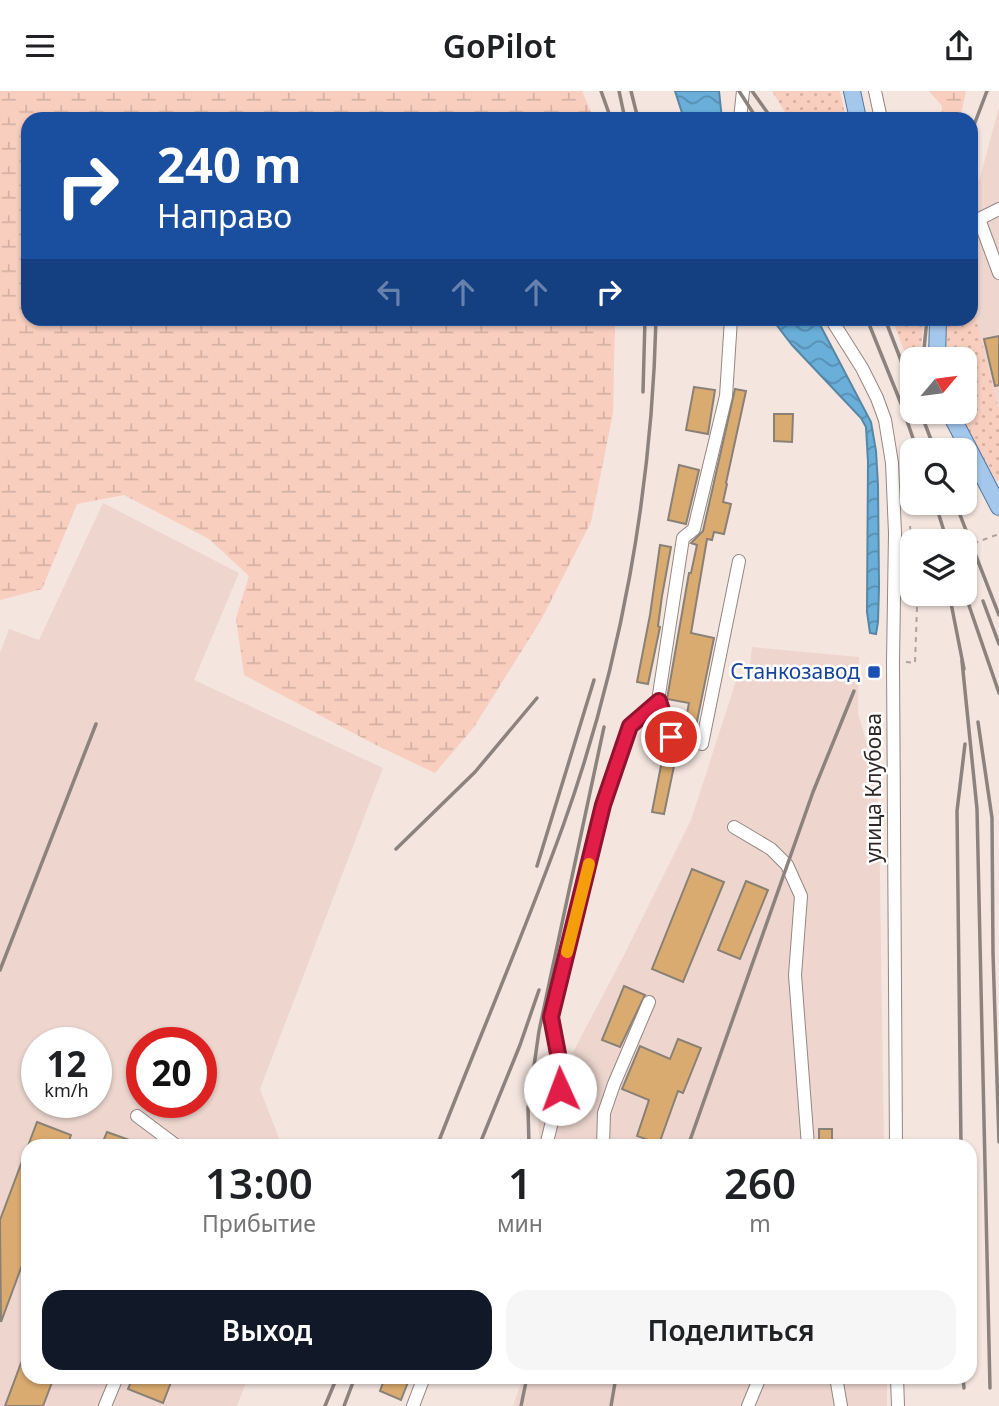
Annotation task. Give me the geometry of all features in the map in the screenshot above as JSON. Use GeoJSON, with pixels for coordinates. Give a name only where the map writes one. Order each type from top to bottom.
{"type":"FeatureCollection","features":[{"type":"Feature","properties":{"kind":"main road"},"geometry":{"type":"LineString","coordinates":[[852,91],[856,112]]}},
{"type":"Feature","properties":{"kind":"main road"},"geometry":{"type":"LineString","coordinates":[[937,347],[938,326]]}},
{"type":"Feature","properties":{"kind":"main road"},"geometry":{"type":"LineString","coordinates":[[956,424],[999,507]]}},
{"type":"Feature","properties":{"kind":"street"},"geometry":{"type":"LineString","coordinates":[[741,112],[743,91]]}},
{"type":"Feature","properties":{"kind":"street"},"geometry":{"type":"LineString","coordinates":[[875,91],[880,112]]}},
{"type":"Feature","properties":{"kind":"street"},"geometry":{"type":"LineString","coordinates":[[999,209],[979,219],[978,235],[999,273]]}},
{"type":"Feature","properties":{"kind":"street"},"geometry":{"type":"LineString","coordinates":[[731,326],[726,396],[694,529],[683,538],[659,701],[671,737],[702,744],[739,561]]}},
{"type":"Feature","properties":{"kind":"street","name":"улица Клубова"},"geometry":{"type":"LineString","coordinates":[[835,326],[877,398],[887,431],[892,463],[895,533],[893,672],[896,1139]]}},
{"type":"Feature","properties":{"kind":"street"},"geometry":{"type":"LineString","coordinates":[[548,1139],[560,1089],[559,1059],[551,1017],[603,805],[630,726],[659,701]]}},
{"type":"Feature","properties":{"kind":"street"},"geometry":{"type":"LineString","coordinates":[[734,827],[771,849],[788,865],[801,896],[795,975],[807,1139]]}},
{"type":"Feature","properties":{"kind":"street"},"geometry":{"type":"LineString","coordinates":[[603,1139],[604,1113],[649,1002]]}},
{"type":"Feature","properties":{"kind":"street"},"geometry":{"type":"LineString","coordinates":[[137,1118],[167,1139]]}},
{"type":"Feature","properties":{"kind":"street"},"geometry":{"type":"LineString","coordinates":[[105,1406],[114,1384]]}},
{"type":"Feature","properties":{"kind":"street"},"geometry":{"type":"LineString","coordinates":[[413,1406],[421,1384]]}},
{"type":"Feature","properties":{"kind":"street"},"geometry":{"type":"LineString","coordinates":[[748,1406],[757,1384]]}},
{"type":"Feature","properties":{"kind":"street"},"geometry":{"type":"LineString","coordinates":[[837,1384],[841,1406]]}},
{"type":"Feature","properties":{"kind":"street"},"geometry":{"type":"LineString","coordinates":[[897,1384],[898,1406]]}},
{"type":"Feature","properties":{"kind":"path"},"geometry":{"type":"LineString","coordinates":[[977,542],[999,534]]}},
{"type":"Feature","properties":{"kind":"path"},"geometry":{"type":"LineString","coordinates":[[902,662],[915,663],[917,606]]}},
{"type":"Feature","properties":{"kind":"shaded area"},"geometry":{"type":"Polygon","coordinates":[[[999,107],[999,411],[978,326],[980,178],[999,107]]]}},
{"type":"Feature","properties":{"kind":"shaded area"},"geometry":{"type":"Polygon","coordinates":[[[103,503],[239,573],[194,680],[383,768],[260,1089],[279,1139],[21,1139],[21,1384],[245,1384],[237,1406],[0,1406],[0,653],[9,629],[39,640],[103,503]]]}},
{"type":"Feature","properties":{"kind":"shaded area"},"geometry":{"type":"Polygon","coordinates":[[[752,647],[859,657],[858,713],[875,771],[879,814],[884,1139],[539,1139],[538,1119],[691,820],[737,678],[748,680],[752,647]]]}},
{"type":"Feature","properties":{"kind":"shaded area"},"geometry":{"type":"Polygon","coordinates":[[[521,1384],[887,1384],[887,1406],[513,1406],[521,1384]]]}},
{"type":"Feature","properties":{"kind":"green space"},"geometry":{"type":"Polygon","coordinates":[[[0,91],[582,91],[591,112],[21,112],[21,326],[615,326],[613,413],[591,522],[541,620],[474,727],[435,773],[244,675],[236,618],[249,576],[209,539],[124,495],[77,504],[42,589],[0,600],[0,91]]]}},
{"type":"Feature","properties":{"kind":"green space"},"geometry":{"type":"Polygon","coordinates":[[[772,91],[840,91],[844,112],[785,112],[772,91]]]}},
{"type":"Feature","properties":{"kind":"green space"},"geometry":{"type":"Polygon","coordinates":[[[929,91],[966,91],[962,112],[942,112],[942,106],[929,91]]]}},
{"type":"Feature","properties":{"kind":"green space"},"geometry":{"type":"Polygon","coordinates":[[[895,326],[923,326],[921,347],[903,347],[895,326]]]}},
{"type":"Feature","properties":{"kind":"green space"},"geometry":{"type":"Polygon","coordinates":[[[945,326],[978,326],[999,411],[999,481],[995,480],[977,446],[977,438],[972,438],[965,424],[977,424],[977,347],[944,347],[945,326]]]}},
{"type":"Feature","properties":{"kind":"water"},"geometry":{"type":"Polygon","coordinates":[[[675,91],[719,91],[721,112],[682,112],[675,91]]]}},
{"type":"Feature","properties":{"kind":"water"},"geometry":{"type":"Polygon","coordinates":[[[777,326],[821,326],[871,422],[878,485],[879,587],[876,634],[870,633],[867,612],[866,427],[861,418],[777,326]]]}},
{"type":"Feature","properties":{"kind":"building"},"geometry":{"type":"Polygon","coordinates":[[[999,336],[999,385],[995,386],[984,339],[999,336]]]}},
{"type":"Feature","properties":{"kind":"building"},"geometry":{"type":"Polygon","coordinates":[[[694,387],[715,390],[708,434],[686,430],[694,387]]]}},
{"type":"Feature","properties":{"kind":"building"},"geometry":{"type":"Polygon","coordinates":[[[735,389],[746,391],[723,502],[731,504],[724,534],[714,532],[712,540],[707,539],[691,633],[714,638],[695,731],[684,729],[689,703],[667,699],[689,573],[697,545],[691,543],[703,531],[735,389]]]}},
{"type":"Feature","properties":{"kind":"building"},"geometry":{"type":"Polygon","coordinates":[[[774,414],[793,414],[792,442],[774,441],[774,414]]]}},
{"type":"Feature","properties":{"kind":"building"},"geometry":{"type":"Polygon","coordinates":[[[679,465],[699,470],[686,524],[668,520],[679,465]]]}},
{"type":"Feature","properties":{"kind":"building"},"geometry":{"type":"Polygon","coordinates":[[[660,545],[671,547],[662,596],[660,627],[648,684],[637,682],[660,545]]]}},
{"type":"Feature","properties":{"kind":"building"},"geometry":{"type":"Polygon","coordinates":[[[665,745],[678,747],[664,814],[652,812],[665,745]]]}},
{"type":"Feature","properties":{"kind":"building"},"geometry":{"type":"Polygon","coordinates":[[[692,869],[724,882],[683,982],[652,969],[692,869]]]}},
{"type":"Feature","properties":{"kind":"building"},"geometry":{"type":"Polygon","coordinates":[[[746,881],[768,890],[740,959],[718,950],[746,881]]]}},
{"type":"Feature","properties":{"kind":"building"},"geometry":{"type":"Polygon","coordinates":[[[624,986],[645,995],[620,1047],[602,1040],[624,986]]]}},
{"type":"Feature","properties":{"kind":"building"},"geometry":{"type":"Polygon","coordinates":[[[678,1039],[701,1048],[683,1093],[678,1091],[661,1139],[637,1136],[649,1100],[622,1089],[640,1046],[670,1059],[678,1039]]]}},
{"type":"Feature","properties":{"kind":"building"},"geometry":{"type":"Polygon","coordinates":[[[37,1122],[71,1135],[70,1139],[31,1139],[37,1122]]]}},
{"type":"Feature","properties":{"kind":"building"},"geometry":{"type":"Polygon","coordinates":[[[819,1129],[832,1129],[832,1139],[819,1139],[819,1129]]]}},
{"type":"Feature","properties":{"kind":"building"},"geometry":{"type":"Polygon","coordinates":[[[107,1132],[126,1139],[104,1139],[107,1132]]]}},
{"type":"Feature","properties":{"kind":"building"},"geometry":{"type":"Polygon","coordinates":[[[21,1164],[21,1268],[1,1322],[0,1220],[21,1164]]]}},
{"type":"Feature","properties":{"kind":"building"},"geometry":{"type":"Polygon","coordinates":[[[21,1363],[21,1384],[51,1384],[43,1406],[5,1406],[21,1363]]]}},
{"type":"Feature","properties":{"kind":"building"},"geometry":{"type":"Polygon","coordinates":[[[130,1384],[170,1384],[163,1403],[128,1389],[130,1384]]]}},
{"type":"Feature","properties":{"kind":"building"},"geometry":{"type":"Polygon","coordinates":[[[382,1384],[407,1384],[401,1400],[380,1391],[382,1384]]]}},
{"type":"Feature","properties":{"kind":"railway"},"geometry":{"type":"LineString","coordinates":[[601,91],[608,112]]}},
{"type":"Feature","properties":{"kind":"railway"},"geometry":{"type":"LineString","coordinates":[[619,91],[624,112]]}},
{"type":"Feature","properties":{"kind":"railway"},"geometry":{"type":"LineString","coordinates":[[631,91],[636,112]]}},
{"type":"Feature","properties":{"kind":"railway"},"geometry":{"type":"LineString","coordinates":[[739,91],[752,112]]}},
{"type":"Feature","properties":{"kind":"railway"},"geometry":{"type":"LineString","coordinates":[[752,91],[767,112]]}},
{"type":"Feature","properties":{"kind":"railway"},"geometry":{"type":"LineString","coordinates":[[978,115],[987,91]]}},
{"type":"Feature","properties":{"kind":"railway"},"geometry":{"type":"LineString","coordinates":[[643,392],[645,326]]}},
{"type":"Feature","properties":{"kind":"railway"},"geometry":{"type":"LineString","coordinates":[[440,1139],[563,826],[601,702],[630,576],[640,512],[648,448],[656,326]]}},
{"type":"Feature","properties":{"kind":"railway"},"geometry":{"type":"LineString","coordinates":[[870,326],[913,438]]}},
{"type":"Feature","properties":{"kind":"railway"},"geometry":{"type":"LineString","coordinates":[[888,326],[900,358]]}},
{"type":"Feature","properties":{"kind":"railway"},"geometry":{"type":"LineString","coordinates":[[924,347],[926,326]]}},
{"type":"Feature","properties":{"kind":"railway"},"geometry":{"type":"LineString","coordinates":[[925,424],[930,438]]}},
{"type":"Feature","properties":{"kind":"railway"},"geometry":{"type":"LineString","coordinates":[[939,515],[943,529]]}},
{"type":"Feature","properties":{"kind":"railway"},"geometry":{"type":"LineString","coordinates":[[960,515],[999,615]]}},
{"type":"Feature","properties":{"kind":"railway"},"geometry":{"type":"LineString","coordinates":[[983,601],[999,644]]}},
{"type":"Feature","properties":{"kind":"railway"},"geometry":{"type":"LineString","coordinates":[[952,606],[964,669]]}},
{"type":"Feature","properties":{"kind":"railway"},"geometry":{"type":"LineString","coordinates":[[969,606],[999,693]]}},
{"type":"Feature","properties":{"kind":"railway"},"geometry":{"type":"LineString","coordinates":[[962,661],[977,809],[990,1388]]}},
{"type":"Feature","properties":{"kind":"railway"},"geometry":{"type":"LineString","coordinates":[[537,866],[594,680]]}},
{"type":"Feature","properties":{"kind":"railway"},"geometry":{"type":"LineString","coordinates":[[690,1139],[813,792],[854,691]]}},
{"type":"Feature","properties":{"kind":"railway"},"geometry":{"type":"LineString","coordinates":[[396,849],[475,772],[537,698]]}},
{"type":"Feature","properties":{"kind":"railway"},"geometry":{"type":"LineString","coordinates":[[978,722],[992,818],[999,1142]]}},
{"type":"Feature","properties":{"kind":"railway"},"geometry":{"type":"LineString","coordinates":[[0,970],[96,724]]}},
{"type":"Feature","properties":{"kind":"railway"},"geometry":{"type":"LineString","coordinates":[[529,1139],[528,1108],[539,1031],[604,727]]}},
{"type":"Feature","properties":{"kind":"railway"},"geometry":{"type":"LineString","coordinates":[[961,1139],[957,811],[965,744]]}},
{"type":"Feature","properties":{"kind":"railway"},"geometry":{"type":"LineString","coordinates":[[482,1139],[539,990]]}},
{"type":"Feature","properties":{"kind":"railway"},"geometry":{"type":"LineString","coordinates":[[325,1406],[334,1384]]}},
{"type":"Feature","properties":{"kind":"railway"},"geometry":{"type":"LineString","coordinates":[[344,1406],[352,1384]]}},
{"type":"Feature","properties":{"kind":"railway"},"geometry":{"type":"LineString","coordinates":[[521,1406],[526,1384]]}},
{"type":"Feature","properties":{"kind":"railway"},"geometry":{"type":"LineString","coordinates":[[611,1406],[615,1384]]}},
{"type":"Feature","properties":{"kind":"railway"},"geometry":{"type":"LineString","coordinates":[[964,1384],[964,1388]]}},
{"type":"Feature","properties":{"kind":"slow traffic"},"geometry":{"type":"LineString","coordinates":[[567,952],[589,864]]}},
{"type":"Feature","properties":{"kind":"place","name":"Станкозавод"},"geometry":{"type":"Point","coordinates":[874,672]}},
{"type":"Feature","properties":{"kind":"route"},"geometry":{"type":"LineString","coordinates":[[560,1089],[559,1059],[551,1017],[603,805],[630,726],[659,701],[671,737]]}}]}
